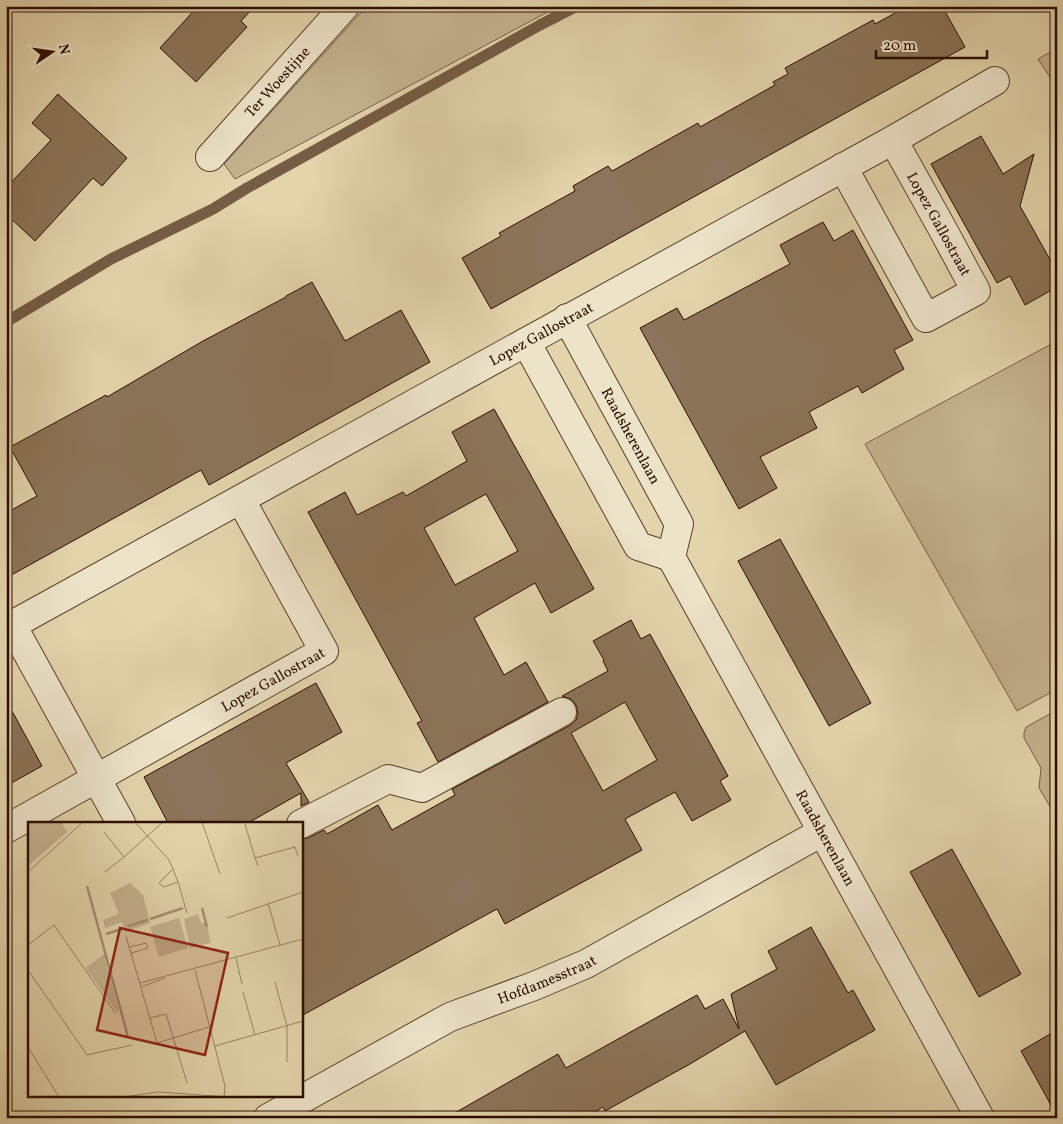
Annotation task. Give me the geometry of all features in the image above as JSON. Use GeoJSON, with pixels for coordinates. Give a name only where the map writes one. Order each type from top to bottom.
{"type":"FeatureCollection","features":[{"type":"Feature","properties":{"kind":"street","name":"Ter Woestijne"},"geometry":{"type":"LineString","coordinates":[[210,158],[345,6]]}},
{"type":"Feature","properties":{"kind":"street","name":"Lopez Gallostraat"},"geometry":{"type":"LineString","coordinates":[[120,822],[9,626],[893,140],[995,81]]}},
{"type":"Feature","properties":{"kind":"street","name":"Lopez Gallostraat"},"geometry":{"type":"LineString","coordinates":[[843,167],[926,318],[976,291],[893,140]]}},
{"type":"Feature","properties":{"kind":"street","name":"Raadsherenlaan"},"geometry":{"type":"LineString","coordinates":[[567,318],[679,524],[671,557],[980,1118]]}},
{"type":"Feature","properties":{"kind":"street"},"geometry":{"type":"LineString","coordinates":[[526,342],[638,546],[671,557]]}},
{"type":"Feature","properties":{"kind":"street","name":"Lopez Gallostraat"},"geometry":{"type":"LineString","coordinates":[[97,778],[324,651],[241,500]]}},
{"type":"Feature","properties":{"kind":"street"},"geometry":{"type":"LineString","coordinates":[[302,823],[388,779],[422,788],[562,712]]}},
{"type":"Feature","properties":{"kind":"street"},"geometry":{"type":"LineString","coordinates":[[6,829],[97,778]]}},
{"type":"Feature","properties":{"kind":"street","name":"Hofdamesstraat"},"geometry":{"type":"LineString","coordinates":[[302,1095],[450,1017],[534,986],[586,964],[822,832]]}},
{"type":"Feature","properties":{"kind":"street","name":"Hofdamesstraat"},"geometry":{"type":"LineString","coordinates":[[282,1106],[301,1096]]}},
{"type":"Feature","properties":{"kind":"shaded area"},"geometry":{"type":"Polygon","coordinates":[[[367,6],[559,6],[235,179],[224,164],[367,6]]]}},
{"type":"Feature","properties":{"kind":"shaded area"},"geometry":{"type":"Polygon","coordinates":[[[1057,48],[1057,88],[1038,59],[1057,48]]]}},
{"type":"Feature","properties":{"kind":"shaded area"},"geometry":{"type":"Polygon","coordinates":[[[1057,341],[1057,689],[1017,711],[865,444],[1057,341]]]}},
{"type":"Feature","properties":{"kind":"shaded area"},"geometry":{"type":"Polygon","coordinates":[[[1057,710],[1057,818],[1039,788],[1041,768],[1024,738],[1024,733],[1026,727],[1057,710]]]}},
{"type":"Feature","properties":{"kind":"building"},"geometry":{"type":"Polygon","coordinates":[[[198,6],[255,6],[241,21],[247,27],[196,82],[160,48],[198,6]]]}},
{"type":"Feature","properties":{"kind":"building"},"geometry":{"type":"Polygon","coordinates":[[[908,6],[942,6],[965,47],[491,309],[462,258],[501,236],[499,233],[575,191],[573,186],[608,166],[612,171],[698,123],[700,127],[775,85],[773,82],[788,74],[785,68],[873,20],[875,24],[908,6]]]}},
{"type":"Feature","properties":{"kind":"building"},"geometry":{"type":"Polygon","coordinates":[[[58,94],[127,158],[102,186],[93,178],[35,241],[6,214],[6,188],[51,140],[32,123],[58,94]]]}},
{"type":"Feature","properties":{"kind":"building"},"geometry":{"type":"Polygon","coordinates":[[[981,136],[1003,174],[1034,154],[1020,206],[1057,272],[1057,287],[1025,305],[1010,276],[997,283],[931,164],[981,136]]]}},
{"type":"Feature","properties":{"kind":"building"},"geometry":{"type":"Polygon","coordinates":[[[823,222],[834,241],[853,230],[913,340],[894,350],[904,369],[862,393],[858,386],[809,412],[817,428],[760,457],[777,488],[739,509],[640,328],[677,308],[684,320],[790,264],[780,245],[823,222]]]}},
{"type":"Feature","properties":{"kind":"building"},"geometry":{"type":"Polygon","coordinates":[[[312,282],[345,341],[401,310],[430,362],[209,485],[201,470],[6,578],[6,513],[37,496],[10,447],[106,395],[107,397],[203,341],[312,282]]]}},
{"type":"Feature","properties":{"kind":"building"},"geometry":{"type":"Polygon","coordinates":[[[494,409],[594,589],[551,613],[535,583],[474,618],[504,675],[526,662],[548,702],[438,762],[417,723],[422,721],[308,512],[345,492],[357,515],[403,492],[406,496],[467,461],[452,432],[494,409]],[[486,494],[424,528],[455,585],[518,551],[486,494]]]}},
{"type":"Feature","properties":{"kind":"building"},"geometry":{"type":"Polygon","coordinates":[[[780,539],[871,703],[829,726],[738,561],[780,539]]]}},
{"type":"Feature","properties":{"kind":"building"},"geometry":{"type":"Polygon","coordinates":[[[631,620],[641,639],[650,634],[728,776],[720,781],[731,800],[692,821],[675,792],[625,819],[642,850],[505,924],[497,909],[302,1015],[302,839],[324,830],[327,834],[378,805],[392,830],[455,795],[452,789],[569,726],[576,720],[578,713],[576,705],[571,699],[562,696],[608,671],[593,641],[631,620]],[[625,702],[571,733],[603,791],[657,760],[625,702]]]}},
{"type":"Feature","properties":{"kind":"building"},"geometry":{"type":"Polygon","coordinates":[[[316,683],[342,732],[286,763],[309,802],[301,806],[301,793],[250,822],[167,822],[144,777],[316,683]]]}},
{"type":"Feature","properties":{"kind":"building"},"geometry":{"type":"Polygon","coordinates":[[[6,700],[42,766],[6,786],[6,700]]]}},
{"type":"Feature","properties":{"kind":"building"},"geometry":{"type":"Polygon","coordinates":[[[952,849],[1021,974],[979,997],[910,872],[952,849]]]}},
{"type":"Feature","properties":{"kind":"building"},"geometry":{"type":"Polygon","coordinates":[[[811,927],[848,993],[853,990],[875,1030],[776,1085],[745,1031],[605,1111],[603,1107],[585,1118],[446,1118],[558,1054],[566,1068],[697,995],[705,1009],[723,999],[739,1029],[731,994],[777,969],[768,951],[811,927]]]}},
{"type":"Feature","properties":{"kind":"building"},"geometry":{"type":"Polygon","coordinates":[[[1057,1030],[1057,1116],[1021,1051],[1057,1030]]]}},
{"type":"Feature","properties":{"kind":"waterway"},"geometry":{"type":"LineString","coordinates":[[6,322],[111,259],[213,209],[247,188],[577,6]]}}]}
